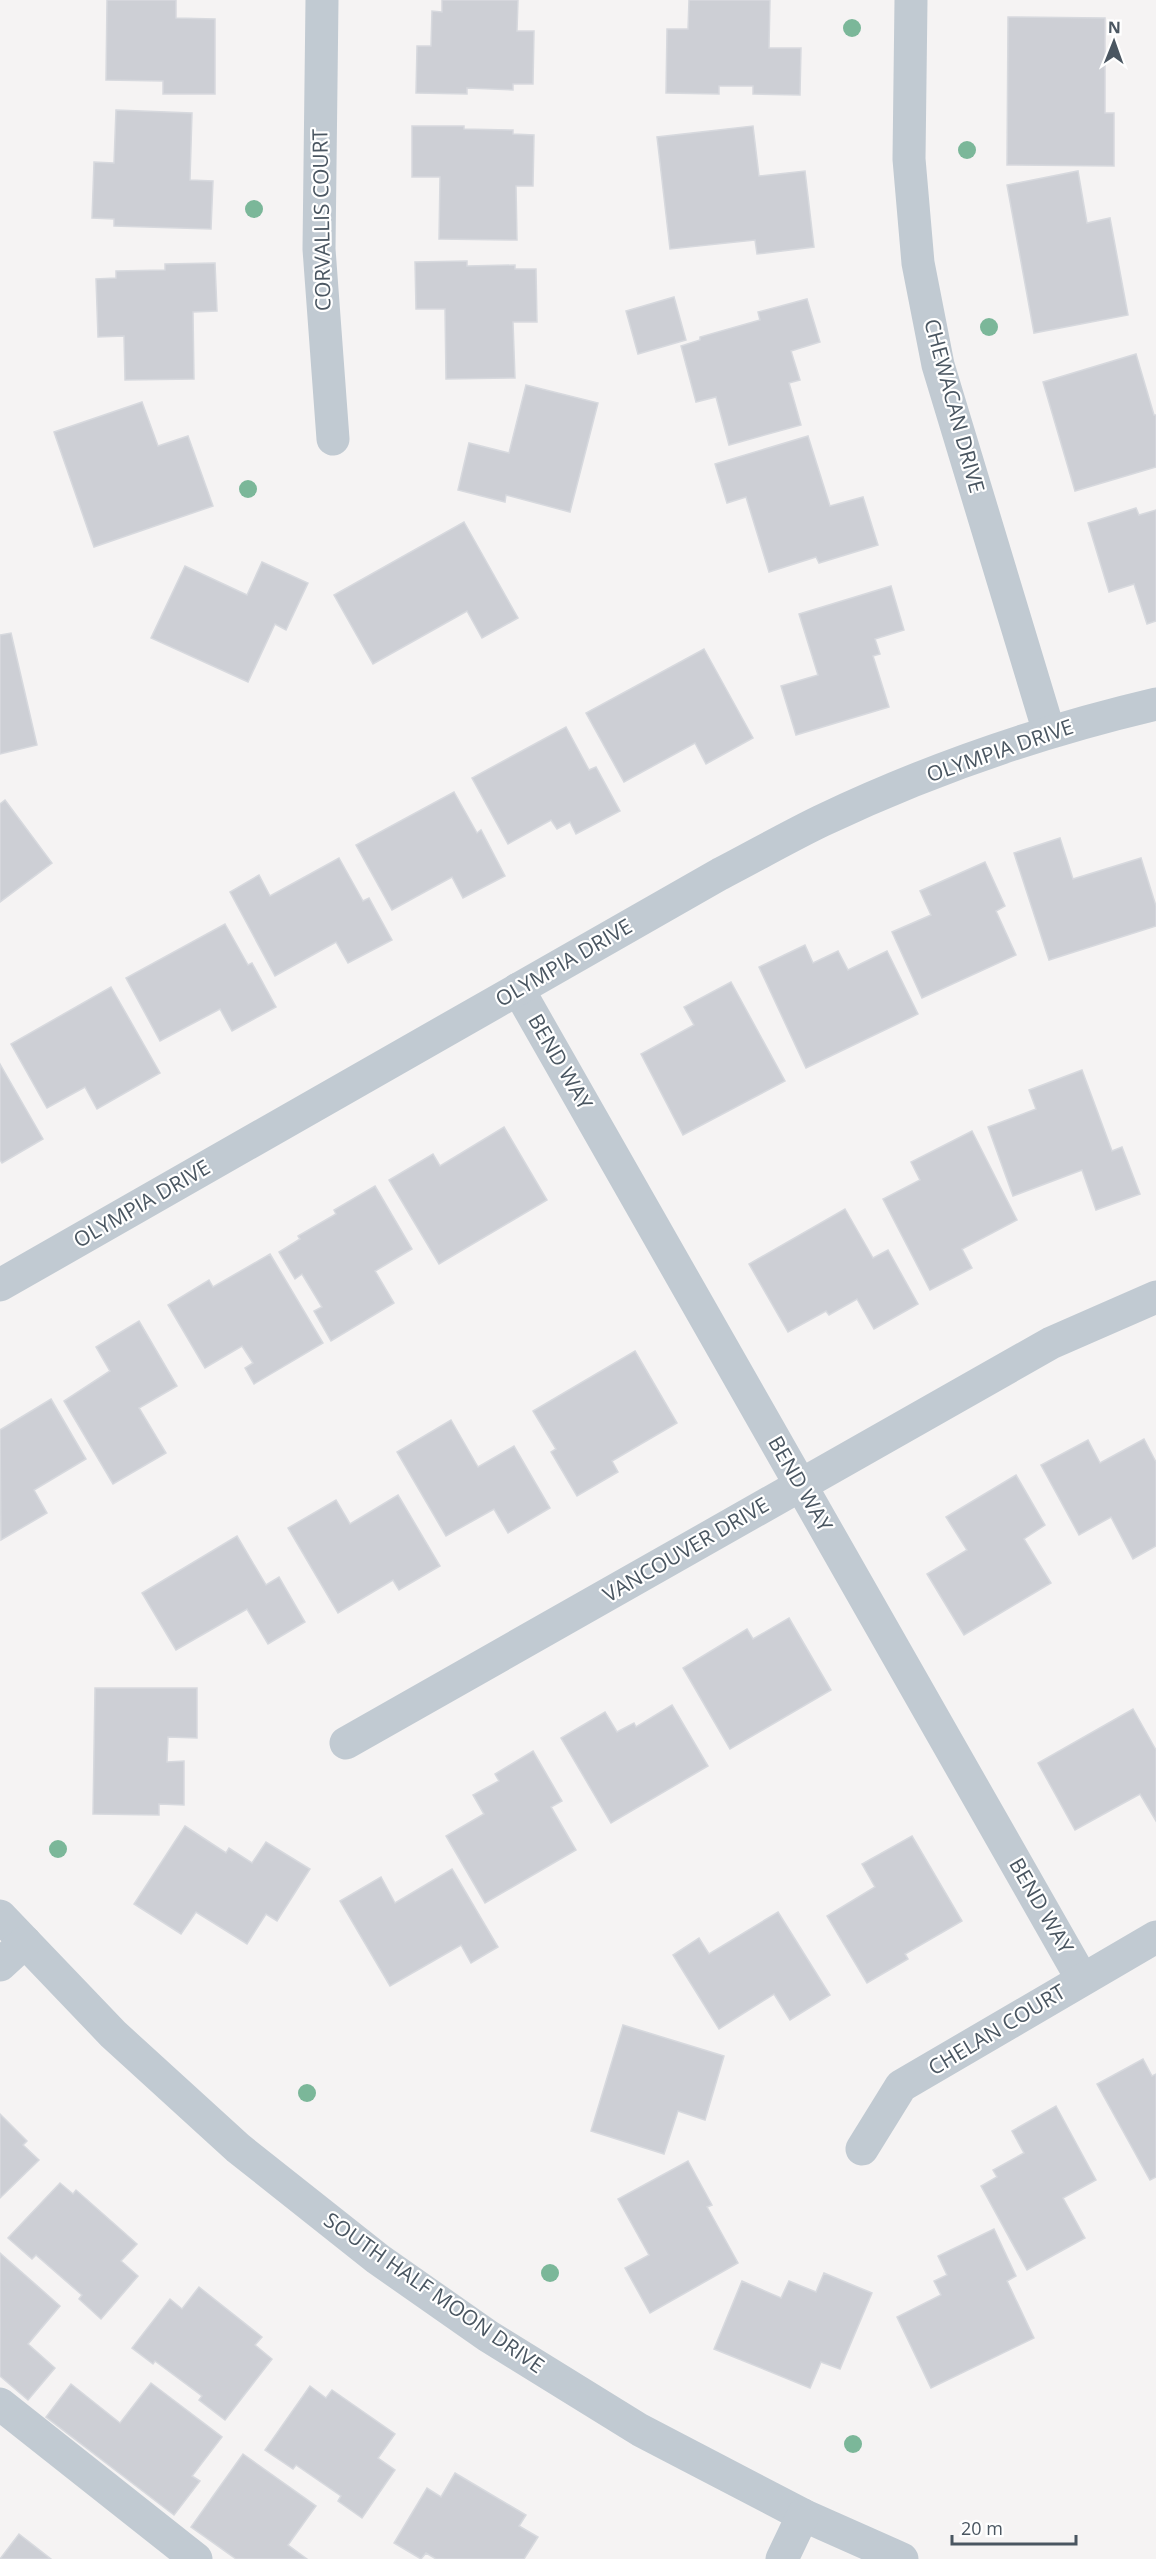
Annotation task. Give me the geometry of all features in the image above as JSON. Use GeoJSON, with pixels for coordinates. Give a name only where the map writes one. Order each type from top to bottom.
{"type":"FeatureCollection","features":[{"type":"Feature","properties":{"kind":"street","name":"CORVALLIS COURT"},"geometry":{"type":"LineString","coordinates":[[322,0],[319,249],[333,439]]}},
{"type":"Feature","properties":{"kind":"street","name":"CHEWACAN DRIVE"},"geometry":{"type":"LineString","coordinates":[[911,0],[909,159],[918,263],[938,365],[1049,732]]}},
{"type":"Feature","properties":{"kind":"street","name":"OLYMPIA DRIVE"},"geometry":{"type":"LineString","coordinates":[[0,1285],[720,874],[820,822],[925,776],[1049,732],[1156,704]]}},
{"type":"Feature","properties":{"kind":"street","name":"BEND WAY"},"geometry":{"type":"LineString","coordinates":[[518,989],[1082,1979]]}},
{"type":"Feature","properties":{"kind":"street","name":"VANCOUVER DRIVE"},"geometry":{"type":"LineString","coordinates":[[346,1743],[1051,1343],[1156,1297]]}},
{"type":"Feature","properties":{"kind":"street","name":"SOUTH HALF MOON DRIVE"},"geometry":{"type":"LineString","coordinates":[[0,1916],[113,2034],[238,2148],[378,2259],[488,2336],[640,2430],[803,2515],[903,2559]]}},
{"type":"Feature","properties":{"kind":"street","name":"CHELAN COURT"},"geometry":{"type":"LineString","coordinates":[[862,2149],[901,2086],[1156,1937]]}},
{"type":"Feature","properties":{"kind":"street"},"geometry":{"type":"LineString","coordinates":[[0,1965],[25,1942]]}},
{"type":"Feature","properties":{"kind":"street"},"geometry":{"type":"LineString","coordinates":[[0,2404],[196,2559]]}},
{"type":"Feature","properties":{"kind":"street"},"geometry":{"type":"LineString","coordinates":[[782,2559],[803,2515]]}},
{"type":"Feature","properties":{"kind":"building"},"geometry":{"type":"Polygon","coordinates":[[[107,0],[176,0],[176,18],[215,19],[215,94],[163,94],[163,81],[106,80],[107,0]]]}},
{"type":"Feature","properties":{"kind":"building"},"geometry":{"type":"Polygon","coordinates":[[[442,0],[518,0],[517,31],[534,31],[533,84],[513,84],[513,90],[467,88],[467,94],[416,93],[417,46],[431,46],[432,11],[442,12],[442,0]]]}},
{"type":"Feature","properties":{"kind":"building"},"geometry":{"type":"Polygon","coordinates":[[[689,0],[770,0],[769,48],[801,48],[800,95],[753,94],[753,86],[719,86],[719,94],[666,93],[667,29],[688,29],[689,0]]]}},
{"type":"Feature","properties":{"kind":"building"},"geometry":{"type":"Polygon","coordinates":[[[1008,17],[1105,18],[1105,113],[1114,113],[1114,166],[1007,165],[1008,17]]]}},
{"type":"Feature","properties":{"kind":"building"},"geometry":{"type":"Polygon","coordinates":[[[116,110],[192,113],[190,180],[213,181],[211,229],[114,226],[114,219],[92,218],[94,162],[114,163],[116,110]]]}},
{"type":"Feature","properties":{"kind":"building"},"geometry":{"type":"Polygon","coordinates":[[[412,126],[464,126],[464,129],[513,130],[513,134],[534,135],[533,186],[516,186],[517,240],[439,239],[440,177],[412,177],[412,126]]]}},
{"type":"Feature","properties":{"kind":"building"},"geometry":{"type":"Polygon","coordinates":[[[753,126],[759,176],[805,171],[814,247],[757,254],[755,240],[670,249],[657,137],[753,126]]]}},
{"type":"Feature","properties":{"kind":"building"},"geometry":{"type":"Polygon","coordinates":[[[1078,171],[1087,223],[1110,218],[1128,315],[1034,333],[1007,185],[1078,171]]]}},
{"type":"Feature","properties":{"kind":"building"},"geometry":{"type":"Polygon","coordinates":[[[467,261],[467,266],[515,265],[515,269],[536,269],[537,322],[513,322],[515,378],[446,379],[445,309],[416,309],[415,262],[467,261]]]}},
{"type":"Feature","properties":{"kind":"building"},"geometry":{"type":"Polygon","coordinates":[[[215,263],[217,311],[193,312],[194,379],[125,380],[124,336],[98,337],[96,279],[116,278],[116,271],[165,270],[165,264],[215,263]]]}},
{"type":"Feature","properties":{"kind":"building"},"geometry":{"type":"Polygon","coordinates":[[[674,297],[686,340],[638,354],[626,311],[674,297]]]}},
{"type":"Feature","properties":{"kind":"building"},"geometry":{"type":"Polygon","coordinates":[[[807,299],[820,342],[791,351],[800,380],[789,383],[801,425],[729,445],[716,397],[696,402],[681,346],[700,340],[700,337],[760,320],[758,312],[807,299]]]}},
{"type":"Feature","properties":{"kind":"building"},"geometry":{"type":"Polygon","coordinates":[[[1136,354],[1154,415],[1156,415],[1156,467],[1075,491],[1043,382],[1136,354]]]}},
{"type":"Feature","properties":{"kind":"building"},"geometry":{"type":"Polygon","coordinates":[[[526,385],[598,403],[570,512],[506,495],[505,502],[458,490],[469,443],[509,453],[526,385]]]}},
{"type":"Feature","properties":{"kind":"building"},"geometry":{"type":"Polygon","coordinates":[[[142,402],[158,446],[188,436],[213,506],[94,547],[54,432],[142,402]]]}},
{"type":"Feature","properties":{"kind":"building"},"geometry":{"type":"Polygon","coordinates":[[[808,436],[830,506],[863,497],[878,545],[819,563],[816,557],[769,572],[746,497],[727,503],[715,464],[808,436]]]}},
{"type":"Feature","properties":{"kind":"building"},"geometry":{"type":"Polygon","coordinates":[[[1136,508],[1139,515],[1156,510],[1156,621],[1147,624],[1134,584],[1109,592],[1088,523],[1136,508]]]}},
{"type":"Feature","properties":{"kind":"building"},"geometry":{"type":"Polygon","coordinates":[[[464,522],[518,618],[482,638],[467,611],[373,664],[334,595],[464,522]]]}},
{"type":"Feature","properties":{"kind":"building"},"geometry":{"type":"Polygon","coordinates":[[[262,562],[308,583],[286,630],[275,624],[248,682],[151,638],[185,566],[247,595],[262,562]]]}},
{"type":"Feature","properties":{"kind":"building"},"geometry":{"type":"Polygon","coordinates":[[[891,586],[904,630],[875,639],[880,654],[873,656],[889,707],[796,735],[781,686],[818,675],[799,614],[891,586]]]}},
{"type":"Feature","properties":{"kind":"building"},"geometry":{"type":"Polygon","coordinates":[[[11,633],[37,745],[0,754],[0,635],[11,633]]]}},
{"type":"Feature","properties":{"kind":"building"},"geometry":{"type":"Polygon","coordinates":[[[704,649],[753,738],[706,764],[695,743],[624,782],[586,713],[704,649]]]}},
{"type":"Feature","properties":{"kind":"building"},"geometry":{"type":"Polygon","coordinates":[[[566,727],[589,770],[596,767],[620,811],[576,834],[570,822],[557,829],[551,820],[508,844],[472,778],[566,727]]]}},
{"type":"Feature","properties":{"kind":"building"},"geometry":{"type":"Polygon","coordinates":[[[454,792],[477,833],[481,830],[505,876],[463,898],[452,877],[392,910],[356,845],[454,792]]]}},
{"type":"Feature","properties":{"kind":"building"},"geometry":{"type":"Polygon","coordinates":[[[5,800],[52,863],[0,902],[0,804],[5,800]]]}},
{"type":"Feature","properties":{"kind":"building"},"geometry":{"type":"Polygon","coordinates":[[[1060,838],[1073,879],[1141,858],[1156,906],[1156,926],[1049,960],[1014,853],[1060,838]]]}},
{"type":"Feature","properties":{"kind":"building"},"geometry":{"type":"Polygon","coordinates":[[[339,858],[363,901],[369,898],[392,940],[348,963],[336,942],[275,976],[230,892],[259,875],[270,896],[339,858]]]}},
{"type":"Feature","properties":{"kind":"building"},"geometry":{"type":"Polygon","coordinates":[[[985,862],[1005,906],[996,911],[1016,955],[922,998],[892,932],[931,915],[920,891],[985,862]]]}},
{"type":"Feature","properties":{"kind":"building"},"geometry":{"type":"Polygon","coordinates":[[[225,924],[248,965],[252,963],[276,1007],[232,1031],[220,1009],[160,1041],[126,978],[225,924]]]}},
{"type":"Feature","properties":{"kind":"building"},"geometry":{"type":"Polygon","coordinates":[[[805,945],[813,963],[838,951],[848,970],[887,951],[918,1014],[806,1068],[759,967],[805,945]]]}},
{"type":"Feature","properties":{"kind":"building"},"geometry":{"type":"Polygon","coordinates":[[[731,982],[785,1081],[683,1135],[641,1054],[694,1025],[684,1007],[731,982]]]}},
{"type":"Feature","properties":{"kind":"building"},"geometry":{"type":"Polygon","coordinates":[[[111,987],[160,1073],[97,1109],[85,1087],[47,1108],[11,1044],[111,987]]]}},
{"type":"Feature","properties":{"kind":"building"},"geometry":{"type":"Polygon","coordinates":[[[0,1064],[43,1139],[2,1163],[0,1160],[0,1064]]]}},
{"type":"Feature","properties":{"kind":"building"},"geometry":{"type":"Polygon","coordinates":[[[1082,1070],[1112,1151],[1122,1147],[1140,1194],[1096,1210],[1082,1170],[1013,1196],[988,1127],[1036,1109],[1029,1090],[1082,1070]]]}},
{"type":"Feature","properties":{"kind":"building"},"geometry":{"type":"Polygon","coordinates":[[[504,1127],[547,1200],[439,1264],[389,1180],[433,1154],[440,1166],[504,1127]]]}},
{"type":"Feature","properties":{"kind":"building"},"geometry":{"type":"Polygon","coordinates":[[[972,1131],[1017,1220],[962,1249],[972,1268],[930,1290],[883,1199],[920,1180],[911,1162],[972,1131]]]}},
{"type":"Feature","properties":{"kind":"building"},"geometry":{"type":"Polygon","coordinates":[[[375,1186],[412,1249],[375,1271],[394,1303],[331,1341],[314,1311],[322,1307],[302,1274],[295,1279],[279,1252],[300,1239],[298,1236],[336,1214],[334,1210],[375,1186]]]}},
{"type":"Feature","properties":{"kind":"building"},"geometry":{"type":"Polygon","coordinates":[[[845,1209],[873,1258],[888,1250],[918,1304],[874,1329],[857,1299],[829,1315],[826,1311],[788,1332],[749,1264],[845,1209]]]}},
{"type":"Feature","properties":{"kind":"building"},"geometry":{"type":"Polygon","coordinates":[[[270,1254],[323,1343],[254,1384],[245,1368],[253,1363],[242,1346],[205,1368],[168,1305],[209,1280],[213,1287],[270,1254]]]}},
{"type":"Feature","properties":{"kind":"building"},"geometry":{"type":"Polygon","coordinates":[[[139,1321],[177,1386],[139,1408],[166,1453],[113,1484],[64,1401],[110,1371],[96,1347],[139,1321]]]}},
{"type":"Feature","properties":{"kind":"building"},"geometry":{"type":"Polygon","coordinates":[[[635,1351],[677,1423],[612,1461],[618,1472],[577,1496],[551,1452],[556,1449],[533,1411],[635,1351]]]}},
{"type":"Feature","properties":{"kind":"building"},"geometry":{"type":"Polygon","coordinates":[[[51,1399],[86,1459],[34,1490],[47,1513],[1,1540],[0,1430],[51,1399]]]}},
{"type":"Feature","properties":{"kind":"building"},"geometry":{"type":"Polygon","coordinates":[[[451,1420],[478,1467],[514,1446],[550,1508],[508,1533],[494,1509],[446,1536],[397,1452],[451,1420]]]}},
{"type":"Feature","properties":{"kind":"building"},"geometry":{"type":"Polygon","coordinates":[[[1144,1439],[1156,1462],[1156,1546],[1133,1559],[1111,1517],[1079,1535],[1041,1465],[1088,1440],[1100,1463],[1144,1439]]]}},
{"type":"Feature","properties":{"kind":"building"},"geometry":{"type":"Polygon","coordinates":[[[1016,1475],[1045,1525],[1024,1539],[1051,1583],[964,1635],[927,1574],[967,1550],[946,1517],[1016,1475]]]}},
{"type":"Feature","properties":{"kind":"building"},"geometry":{"type":"Polygon","coordinates":[[[398,1495],[440,1566],[399,1590],[393,1580],[338,1613],[288,1528],[336,1500],[350,1524],[398,1495]]]}},
{"type":"Feature","properties":{"kind":"building"},"geometry":{"type":"Polygon","coordinates":[[[237,1536],[266,1585],[279,1577],[305,1622],[268,1644],[247,1609],[176,1650],[142,1593],[237,1536]]]}},
{"type":"Feature","properties":{"kind":"building"},"geometry":{"type":"Polygon","coordinates":[[[789,1618],[831,1690],[730,1749],[683,1668],[747,1629],[753,1639],[789,1618]]]}},
{"type":"Feature","properties":{"kind":"building"},"geometry":{"type":"Polygon","coordinates":[[[95,1688],[197,1688],[197,1738],[168,1737],[167,1762],[184,1761],[184,1805],[159,1804],[159,1815],[93,1814],[95,1688]]]}},
{"type":"Feature","properties":{"kind":"building"},"geometry":{"type":"Polygon","coordinates":[[[672,1705],[708,1766],[611,1823],[561,1738],[605,1712],[617,1732],[634,1723],[636,1727],[672,1705]]]}},
{"type":"Feature","properties":{"kind":"building"},"geometry":{"type":"Polygon","coordinates":[[[1133,1709],[1156,1750],[1156,1821],[1140,1794],[1075,1830],[1038,1763],[1133,1709]]]}},
{"type":"Feature","properties":{"kind":"building"},"geometry":{"type":"Polygon","coordinates":[[[533,1751],[562,1801],[551,1807],[576,1850],[485,1903],[446,1836],[484,1814],[473,1795],[499,1781],[495,1774],[533,1751]]]}},
{"type":"Feature","properties":{"kind":"building"},"geometry":{"type":"Polygon","coordinates":[[[185,1826],[226,1853],[229,1848],[252,1863],[266,1842],[310,1869],[277,1921],[266,1914],[247,1944],[196,1912],[181,1934],[134,1904],[185,1826]]]}},
{"type":"Feature","properties":{"kind":"building"},"geometry":{"type":"Polygon","coordinates":[[[912,1836],[962,1921],[905,1954],[908,1959],[867,1983],[827,1916],[875,1887],[862,1864],[912,1836]]]}},
{"type":"Feature","properties":{"kind":"building"},"geometry":{"type":"Polygon","coordinates":[[[452,1869],[498,1947],[471,1963],[461,1945],[390,1986],[340,1901],[381,1877],[395,1903],[452,1869]]]}},
{"type":"Feature","properties":{"kind":"building"},"geometry":{"type":"Polygon","coordinates":[[[778,1912],[830,1995],[790,2020],[774,1994],[719,2029],[673,1955],[699,1938],[709,1954],[778,1912]]]}},
{"type":"Feature","properties":{"kind":"building"},"geometry":{"type":"Polygon","coordinates":[[[623,2025],[724,2056],[705,2120],[678,2111],[664,2154],[591,2131],[623,2025]]]}},
{"type":"Feature","properties":{"kind":"building"},"geometry":{"type":"Polygon","coordinates":[[[1143,2059],[1152,2076],[1156,2074],[1156,2177],[1150,2180],[1097,2084],[1143,2059]]]}},
{"type":"Feature","properties":{"kind":"building"},"geometry":{"type":"Polygon","coordinates":[[[1056,2106],[1096,2180],[1063,2198],[1085,2238],[1027,2270],[981,2186],[997,2177],[993,2170],[1024,2153],[1012,2131],[1056,2106]]]}},
{"type":"Feature","properties":{"kind":"building"},"geometry":{"type":"Polygon","coordinates":[[[0,2114],[27,2141],[23,2145],[39,2160],[0,2198],[0,2114]]]}},
{"type":"Feature","properties":{"kind":"building"},"geometry":{"type":"Polygon","coordinates":[[[688,2161],[712,2205],[707,2207],[738,2263],[650,2313],[625,2268],[649,2255],[618,2199],[688,2161]]]}},
{"type":"Feature","properties":{"kind":"building"},"geometry":{"type":"Polygon","coordinates":[[[60,2183],[73,2194],[76,2190],[137,2244],[121,2261],[138,2276],[101,2319],[79,2299],[82,2295],[36,2255],[32,2259],[8,2238],[60,2183]]]}},
{"type":"Feature","properties":{"kind":"building"},"geometry":{"type":"Polygon","coordinates":[[[994,2229],[1016,2276],[1007,2281],[1034,2338],[931,2388],[897,2317],[941,2295],[934,2281],[947,2275],[938,2256],[994,2229]]]}},
{"type":"Feature","properties":{"kind":"building"},"geometry":{"type":"Polygon","coordinates":[[[0,2253],[60,2306],[28,2344],[55,2368],[28,2400],[0,2376],[0,2253]]]}},
{"type":"Feature","properties":{"kind":"building"},"geometry":{"type":"Polygon","coordinates":[[[824,2273],[872,2293],[840,2369],[821,2362],[810,2388],[714,2349],[742,2281],[781,2298],[789,2281],[816,2292],[824,2273]]]}},
{"type":"Feature","properties":{"kind":"building"},"geometry":{"type":"Polygon","coordinates":[[[199,2287],[262,2337],[255,2345],[272,2359],[225,2420],[199,2400],[202,2396],[155,2361],[153,2364],[132,2348],[170,2299],[182,2309],[199,2287]]]}},
{"type":"Feature","properties":{"kind":"building"},"geometry":{"type":"Polygon","coordinates":[[[151,2383],[222,2437],[192,2476],[200,2481],[174,2515],[46,2417],[71,2384],[120,2423],[151,2383]]]}},
{"type":"Feature","properties":{"kind":"building"},"geometry":{"type":"Polygon","coordinates":[[[310,2386],[326,2398],[332,2390],[395,2434],[378,2458],[395,2470],[362,2518],[338,2501],[341,2496],[296,2465],[293,2469],[265,2450],[310,2386]]]}},
{"type":"Feature","properties":{"kind":"building"},"geometry":{"type":"Polygon","coordinates":[[[243,2454],[316,2506],[288,2545],[307,2559],[236,2559],[191,2527],[243,2454]]]}},
{"type":"Feature","properties":{"kind":"building"},"geometry":{"type":"Polygon","coordinates":[[[455,2473],[526,2515],[519,2526],[538,2537],[524,2559],[436,2559],[426,2553],[421,2559],[394,2543],[427,2488],[441,2497],[455,2473]]]}},
{"type":"Feature","properties":{"kind":"building"},"geometry":{"type":"Polygon","coordinates":[[[19,2534],[51,2559],[0,2559],[19,2534]]]}}]}
